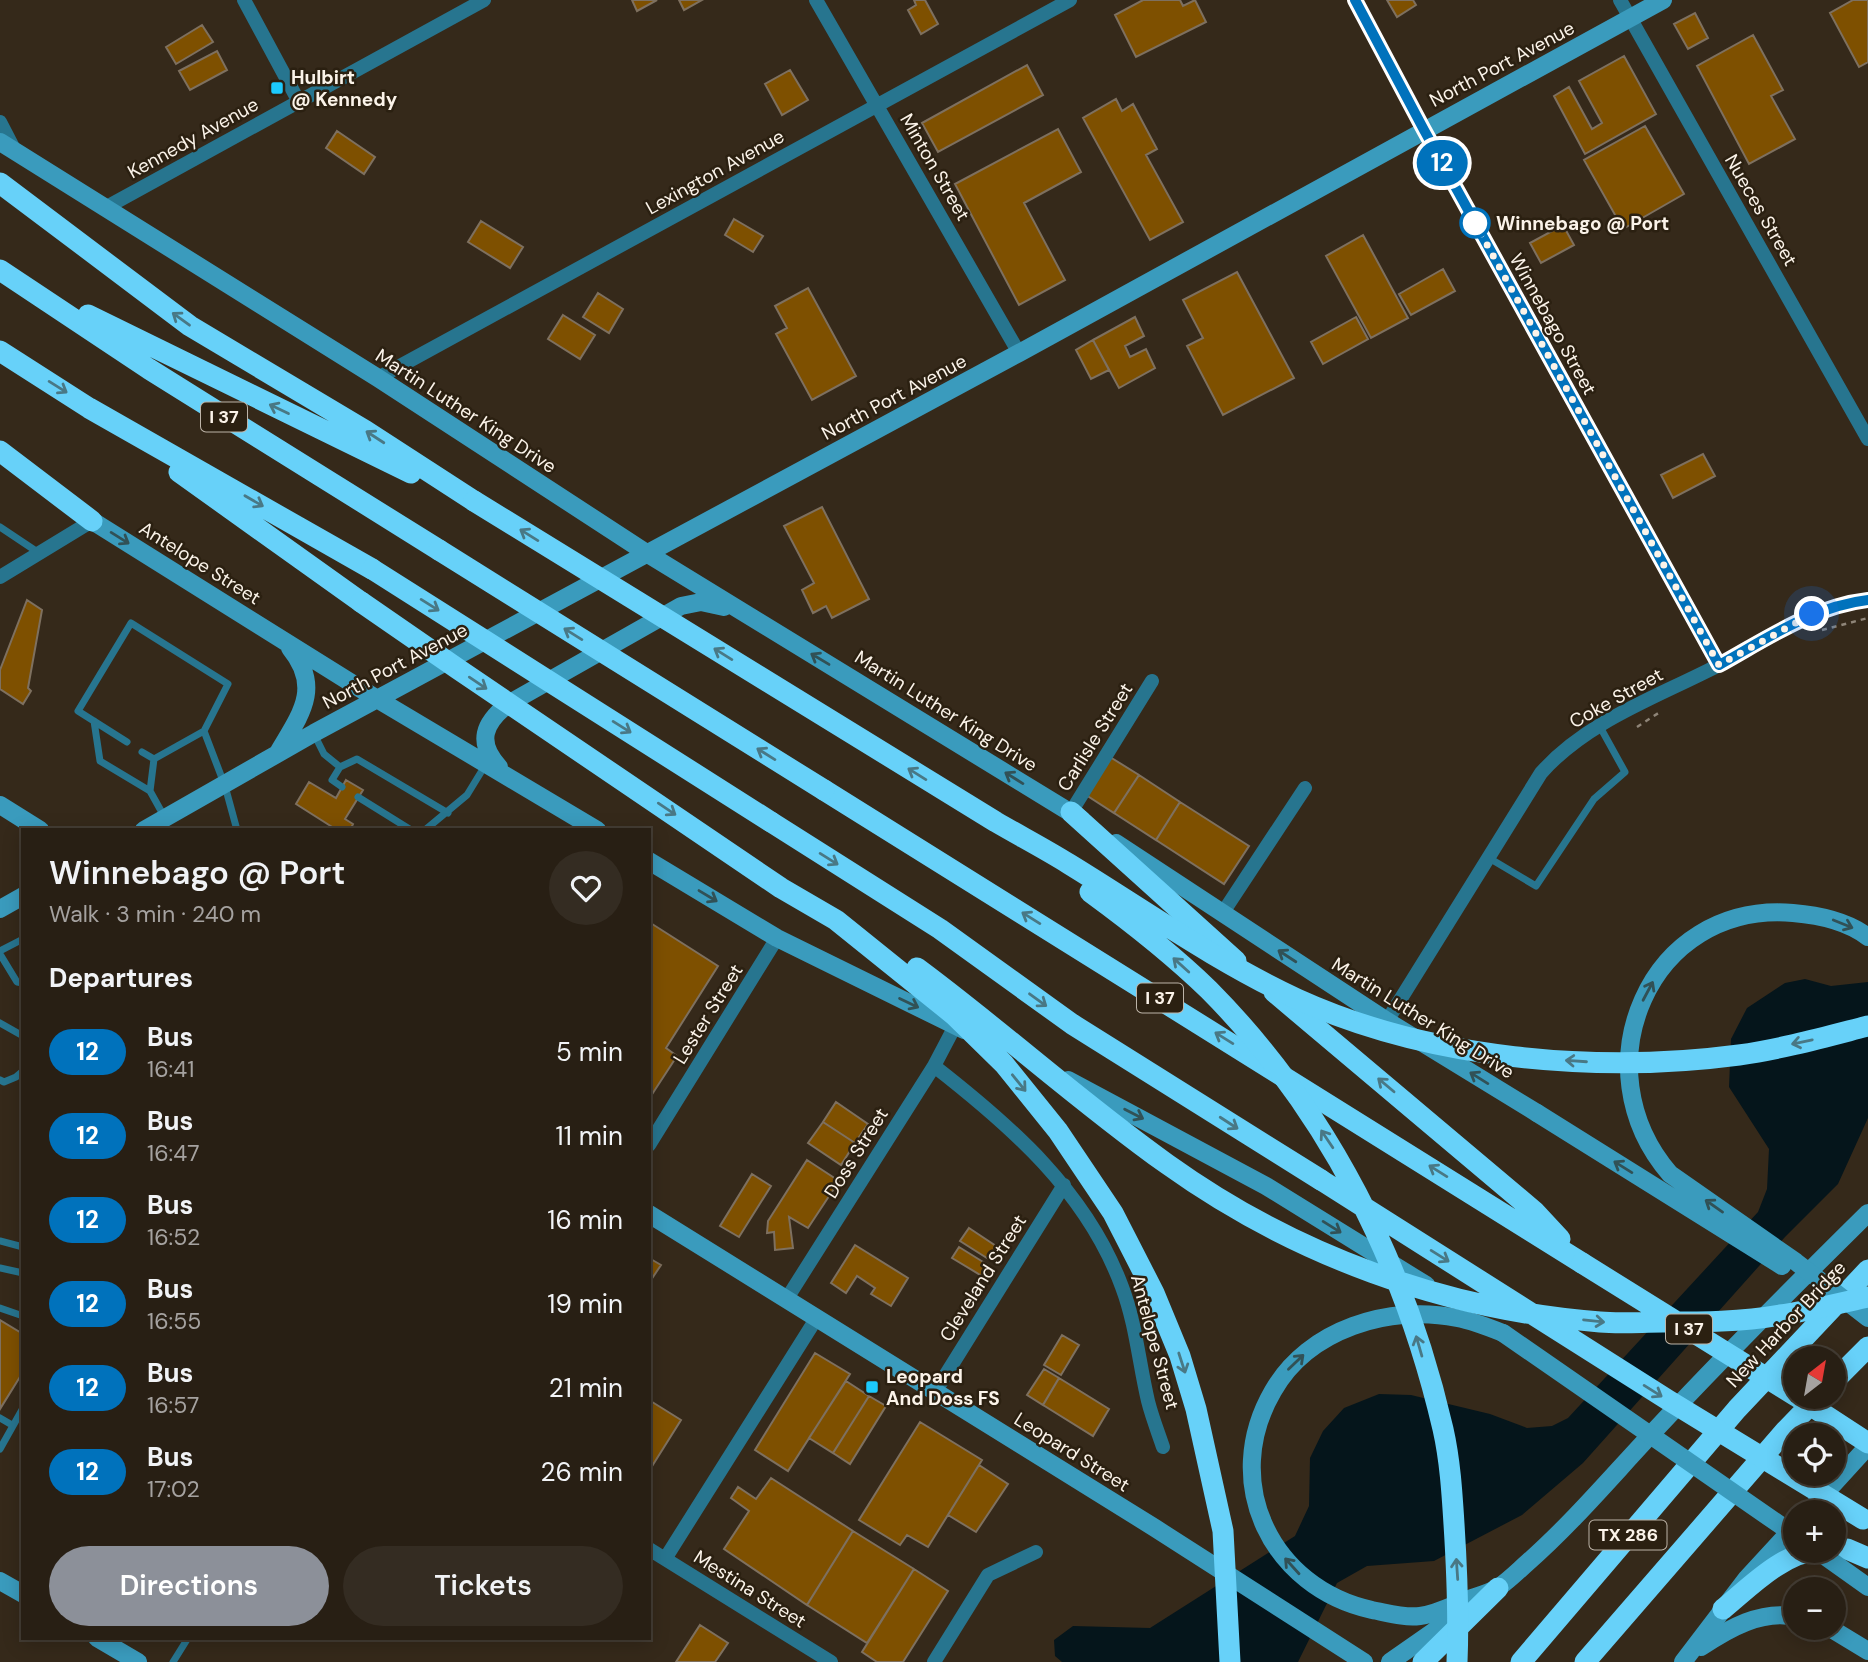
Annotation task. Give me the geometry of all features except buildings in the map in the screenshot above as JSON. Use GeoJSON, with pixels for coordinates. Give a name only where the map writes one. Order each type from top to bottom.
{"type":"FeatureCollection","features":[{"type":"Feature","properties":{"kind":"highway"},"geometry":{"type":"LineString","coordinates":[[0,183],[190,326],[366,431],[474,501],[1067,863],[1198,946],[1298,999],[1388,1032],[1499,1056],[1594,1062],[1660,1061],[1739,1055],[1868,1026]]}},
{"type":"Feature","properties":{"kind":"highway"},"geometry":{"type":"LineString","coordinates":[[7,274],[380,459],[474,501]]}},
{"type":"Feature","properties":{"kind":"highway","name":"I 37"},"geometry":{"type":"LineString","coordinates":[[7,274],[149,369],[1783,1388]]}},
{"type":"Feature","properties":{"kind":"highway"},"geometry":{"type":"LineString","coordinates":[[0,351],[89,408],[457,670],[781,888],[905,960],[965,1004],[1167,1164],[1229,1205],[1290,1239],[1374,1275],[1479,1305],[1600,1322],[1720,1321],[1779,1316],[1868,1297]]}},
{"type":"Feature","properties":{"kind":"highway"},"geometry":{"type":"LineString","coordinates":[[89,408],[372,569],[940,929],[1072,1024],[1865,1521]]}},
{"type":"Feature","properties":{"kind":"highway"},"geometry":{"type":"LineString","coordinates":[[0,451],[92,521]]}},
{"type":"Feature","properties":{"kind":"highway"},"geometry":{"type":"LineString","coordinates":[[1071,812],[1204,934],[1534,1211],[1582,1263]]}},
{"type":"Feature","properties":{"kind":"highway"},"geometry":{"type":"LineString","coordinates":[[996,822],[1155,941],[1208,990],[1251,1037],[1301,1099],[1335,1150],[1373,1223],[1408,1307],[1443,1430],[1451,1475],[1460,1606],[1457,1662]]}},
{"type":"Feature","properties":{"kind":"highway"},"geometry":{"type":"LineString","coordinates":[[836,920],[954,1015],[1004,1064],[1058,1131],[1113,1213],[1154,1293],[1180,1356],[1196,1409],[1223,1531],[1230,1662]]}},
{"type":"Feature","properties":{"kind":"highway","name":"New Harbor Bridge"},"geometry":{"type":"LineString","coordinates":[[1521,1662],[1737,1409],[1868,1270]]}},
{"type":"Feature","properties":{"kind":"highway"},"geometry":{"type":"LineString","coordinates":[[1846,1369],[1868,1347]]}},
{"type":"Feature","properties":{"kind":"highway","name":"TX 286"},"geometry":{"type":"LineString","coordinates":[[1585,1662],[1806,1409]]}},
{"type":"Feature","properties":{"kind":"highway","name":"I 37"},"geometry":{"type":"LineString","coordinates":[[1816,1409],[1868,1444]]}},
{"type":"Feature","properties":{"kind":"highway"},"geometry":{"type":"LineString","coordinates":[[1846,1549],[1868,1558]]}},
{"type":"Feature","properties":{"kind":"highway"},"geometry":{"type":"LineString","coordinates":[[1723,1609],[1771,1570],[1784,1563]]}},
{"type":"Feature","properties":{"kind":"highway"},"geometry":{"type":"LineString","coordinates":[[1423,1662],[1498,1588]]}},
{"type":"Feature","properties":{"kind":"main road","name":"North Port Avenue"},"geometry":{"type":"LineString","coordinates":[[148,828],[314,733],[1019,353],[1663,0]]}},
{"type":"Feature","properties":{"kind":"main road","name":"Martin Luther King Drive"},"geometry":{"type":"LineString","coordinates":[[0,142],[378,379],[648,554],[1071,812],[1387,1021],[1868,1319]]}},
{"type":"Feature","properties":{"kind":"main road","name":"Antelope Street"},"geometry":{"type":"LineString","coordinates":[[0,463],[377,699],[594,828]]}},
{"type":"Feature","properties":{"kind":"main road"},"geometry":{"type":"LineString","coordinates":[[507,775],[491,758],[486,748],[486,730],[492,717],[508,704],[681,606],[701,602],[719,605],[753,618]]}},
{"type":"Feature","properties":{"kind":"main road"},"geometry":{"type":"LineString","coordinates":[[278,753],[306,703],[307,693],[306,677],[300,660],[283,640]]}},
{"type":"Feature","properties":{"kind":"main road"},"geometry":{"type":"LineString","coordinates":[[0,805],[37,828]]}},
{"type":"Feature","properties":{"kind":"main road"},"geometry":{"type":"LineString","coordinates":[[651,862],[777,938],[1045,1068],[1266,1186],[1503,1333],[1783,1527]]}},
{"type":"Feature","properties":{"kind":"main road"},"geometry":{"type":"LineString","coordinates":[[0,909],[21,897]]}},
{"type":"Feature","properties":{"kind":"main road"},"geometry":{"type":"LineString","coordinates":[[1868,937],[1861,931],[1832,919],[1770,911],[1734,917],[1710,927],[1676,951],[1652,982],[1637,1012],[1628,1067],[1632,1104],[1643,1136],[1656,1158],[1670,1174],[1796,1262],[1868,1319]]}},
{"type":"Feature","properties":{"kind":"main road"},"geometry":{"type":"LineString","coordinates":[[1390,1662],[1498,1588],[1550,1543],[1744,1334],[1868,1213]]}},
{"type":"Feature","properties":{"kind":"main road","name":"Leopard Street"},"geometry":{"type":"LineString","coordinates":[[651,1215],[1155,1528],[1364,1662]]}},
{"type":"Feature","properties":{"kind":"main road"},"geometry":{"type":"LineString","coordinates":[[1498,1588],[1448,1608],[1418,1616],[1398,1616],[1348,1605],[1325,1594],[1297,1572],[1274,1544],[1262,1520],[1253,1493],[1252,1447],[1256,1429],[1272,1391],[1303,1355],[1326,1339],[1367,1322],[1391,1316],[1435,1314],[1458,1318],[1503,1333]]}},
{"type":"Feature","properties":{"kind":"main road"},"geometry":{"type":"LineString","coordinates":[[1819,1500],[1868,1444]]}},
{"type":"Feature","properties":{"kind":"main road"},"geometry":{"type":"LineString","coordinates":[[1684,1659],[1747,1578],[1783,1539]]}},
{"type":"Feature","properties":{"kind":"main road"},"geometry":{"type":"LineString","coordinates":[[1836,1563],[1868,1587]]}},
{"type":"Feature","properties":{"kind":"main road"},"geometry":{"type":"LineString","coordinates":[[0,1581],[21,1593]]}},
{"type":"Feature","properties":{"kind":"main road"},"geometry":{"type":"LineString","coordinates":[[1684,1659],[1722,1632],[1748,1621],[1783,1614]]}},
{"type":"Feature","properties":{"kind":"main road"},"geometry":{"type":"LineString","coordinates":[[1846,1638],[1868,1651]]}},
{"type":"Feature","properties":{"kind":"main road"},"geometry":{"type":"LineString","coordinates":[[100,1640],[138,1662]]}},
{"type":"Feature","properties":{"kind":"street"},"geometry":{"type":"LineString","coordinates":[[244,0],[299,102]]}},
{"type":"Feature","properties":{"kind":"street","name":"Kennedy Avenue"},"geometry":{"type":"LineString","coordinates":[[105,208],[484,0]]}},
{"type":"Feature","properties":{"kind":"street","name":"Minton Street"},"geometry":{"type":"LineString","coordinates":[[816,0],[1019,353]]}},
{"type":"Feature","properties":{"kind":"street","name":"Lexington Avenue"},"geometry":{"type":"LineString","coordinates":[[378,379],[1070,0]]}},
{"type":"Feature","properties":{"kind":"street","name":"Winnebago Street"},"geometry":{"type":"LineString","coordinates":[[1355,0],[1719,665]]}},
{"type":"Feature","properties":{"kind":"street","name":"Nueces Street"},"geometry":{"type":"LineString","coordinates":[[1620,0],[1868,439]]}},
{"type":"Feature","properties":{"kind":"street"},"geometry":{"type":"LineString","coordinates":[[0,122],[16,152]]}},
{"type":"Feature","properties":{"kind":"street"},"geometry":{"type":"LineString","coordinates":[[0,577],[92,521]]}},
{"type":"Feature","properties":{"kind":"street","name":"Coke Street"},"geometry":{"type":"LineString","coordinates":[[1387,1021],[1541,773],[1557,755],[1599,725],[1719,665],[1812,614],[1868,600]]}},
{"type":"Feature","properties":{"kind":"street","name":"Carlisle Street"},"geometry":{"type":"LineString","coordinates":[[1071,812],[1152,681]]}},
{"type":"Feature","properties":{"kind":"street"},"geometry":{"type":"LineString","coordinates":[[1222,914],[1305,788]]}},
{"type":"Feature","properties":{"kind":"street","name":"Lester Street"},"geometry":{"type":"LineString","coordinates":[[651,1142],[777,938]]}},
{"type":"Feature","properties":{"kind":"street","name":"Doss Street"},"geometry":{"type":"LineString","coordinates":[[786,1300],[934,1066],[955,1026]]}},
{"type":"Feature","properties":{"kind":"street","name":"Antelope Street"},"geometry":{"type":"LineString","coordinates":[[934,1066],[976,1099],[1064,1185],[1105,1248],[1122,1286],[1133,1322],[1148,1402],[1163,1447]]}},
{"type":"Feature","properties":{"kind":"street","name":"Cleveland Street"},"geometry":{"type":"LineString","coordinates":[[935,1392],[1064,1185]]}},
{"type":"Feature","properties":{"kind":"street"},"geometry":{"type":"LineString","coordinates":[[665,1559],[816,1318]]}},
{"type":"Feature","properties":{"kind":"street","name":"Mestina Street"},"geometry":{"type":"LineString","coordinates":[[651,1550],[831,1662]]}},
{"type":"Feature","properties":{"kind":"street"},"geometry":{"type":"LineString","coordinates":[[934,1662],[988,1575],[1036,1552]]}},
{"type":"Feature","properties":{"kind":"lane"},"geometry":{"type":"LineString","coordinates":[[2,530],[39,553]]}},
{"type":"Feature","properties":{"kind":"lane"},"geometry":{"type":"LineString","coordinates":[[127,742],[78,711],[131,623],[228,684],[204,731],[154,759]]}},
{"type":"Feature","properties":{"kind":"lane"},"geometry":{"type":"LineString","coordinates":[[94,721],[100,761],[150,790],[165,818]]}},
{"type":"Feature","properties":{"kind":"lane"},"geometry":{"type":"LineString","coordinates":[[1488,858],[1536,886],[1594,799],[1625,772],[1599,725]]}},
{"type":"Feature","properties":{"kind":"lane"},"geometry":{"type":"LineString","coordinates":[[204,731],[225,786],[236,828]]}},
{"type":"Feature","properties":{"kind":"lane"},"geometry":{"type":"LineString","coordinates":[[314,733],[324,754],[340,767]]}},
{"type":"Feature","properties":{"kind":"lane"},"geometry":{"type":"LineString","coordinates":[[142,752],[154,759]]}},
{"type":"Feature","properties":{"kind":"lane"},"geometry":{"type":"LineString","coordinates":[[150,790],[154,759]]}},
{"type":"Feature","properties":{"kind":"lane"},"geometry":{"type":"LineString","coordinates":[[342,787],[331,780],[340,767],[357,759],[448,813]]}},
{"type":"Feature","properties":{"kind":"lane"},"geometry":{"type":"LineString","coordinates":[[428,828],[467,795],[486,763]]}},
{"type":"Feature","properties":{"kind":"lane"},"geometry":{"type":"LineString","coordinates":[[358,797],[408,828]]}},
{"type":"Feature","properties":{"kind":"lane"},"geometry":{"type":"LineString","coordinates":[[21,940],[0,952],[17,982],[21,983]]}},
{"type":"Feature","properties":{"kind":"lane"},"geometry":{"type":"LineString","coordinates":[[0,1023],[21,1035]]}},
{"type":"Feature","properties":{"kind":"lane"},"geometry":{"type":"LineString","coordinates":[[0,1080],[4,1082],[21,1073]]}},
{"type":"Feature","properties":{"kind":"lane"},"geometry":{"type":"LineString","coordinates":[[0,1241],[21,1246]]}},
{"type":"Feature","properties":{"kind":"lane"},"geometry":{"type":"LineString","coordinates":[[0,1268],[21,1273]]}},
{"type":"Feature","properties":{"kind":"lane"},"geometry":{"type":"LineString","coordinates":[[0,1308],[21,1315]]}},
{"type":"Feature","properties":{"kind":"lane"},"geometry":{"type":"LineString","coordinates":[[0,1449],[21,1411]]}},
{"type":"Feature","properties":{"kind":"lane"},"geometry":{"type":"LineString","coordinates":[[0,1418],[12,1425]]}},
{"type":"Feature","properties":{"kind":"lane"},"geometry":{"type":"LineString","coordinates":[[173,1662],[187,1640]]}},
{"type":"Feature","properties":{"kind":"shaded area"},"geometry":{"type":"Polygon","coordinates":[[[1805,979],[1831,986],[1868,982],[1868,1118],[1838,1184],[1785,1237],[1583,1463],[1522,1515],[1434,1561],[1367,1566],[1337,1583],[1298,1662],[1062,1662],[1055,1656],[1054,1640],[1073,1626],[1150,1628],[1295,1536],[1309,1506],[1310,1458],[1323,1431],[1344,1408],[1379,1394],[1411,1395],[1490,1414],[1527,1428],[1552,1426],[1568,1418],[1758,1212],[1767,1189],[1769,1149],[1729,1087],[1731,1039],[1747,1008],[1785,983],[1805,979]]]}},
{"type":"Feature","properties":{"kind":"bus line","name":"12"},"geometry":{"type":"LineString","coordinates":[[1355,0],[1719,665],[1812,614],[1868,600]]}},
{"type":"Feature","properties":{"kind":"place","name":"Hulbirt @ Kennedy"},"geometry":{"type":"Point","coordinates":[277,88]}},
{"type":"Feature","properties":{"kind":"place","name":"Winnebago @ Port"},"geometry":{"type":"Point","coordinates":[1475,223]}},
{"type":"Feature","properties":{"kind":"place","name":"Leopard And Doss FS"},"geometry":{"type":"Point","coordinates":[872,1387]}},
{"type":"Feature","properties":{"kind":"route"},"geometry":{"type":"LineString","coordinates":[[1475,223],[1719,665],[1812,614]]}}]}
